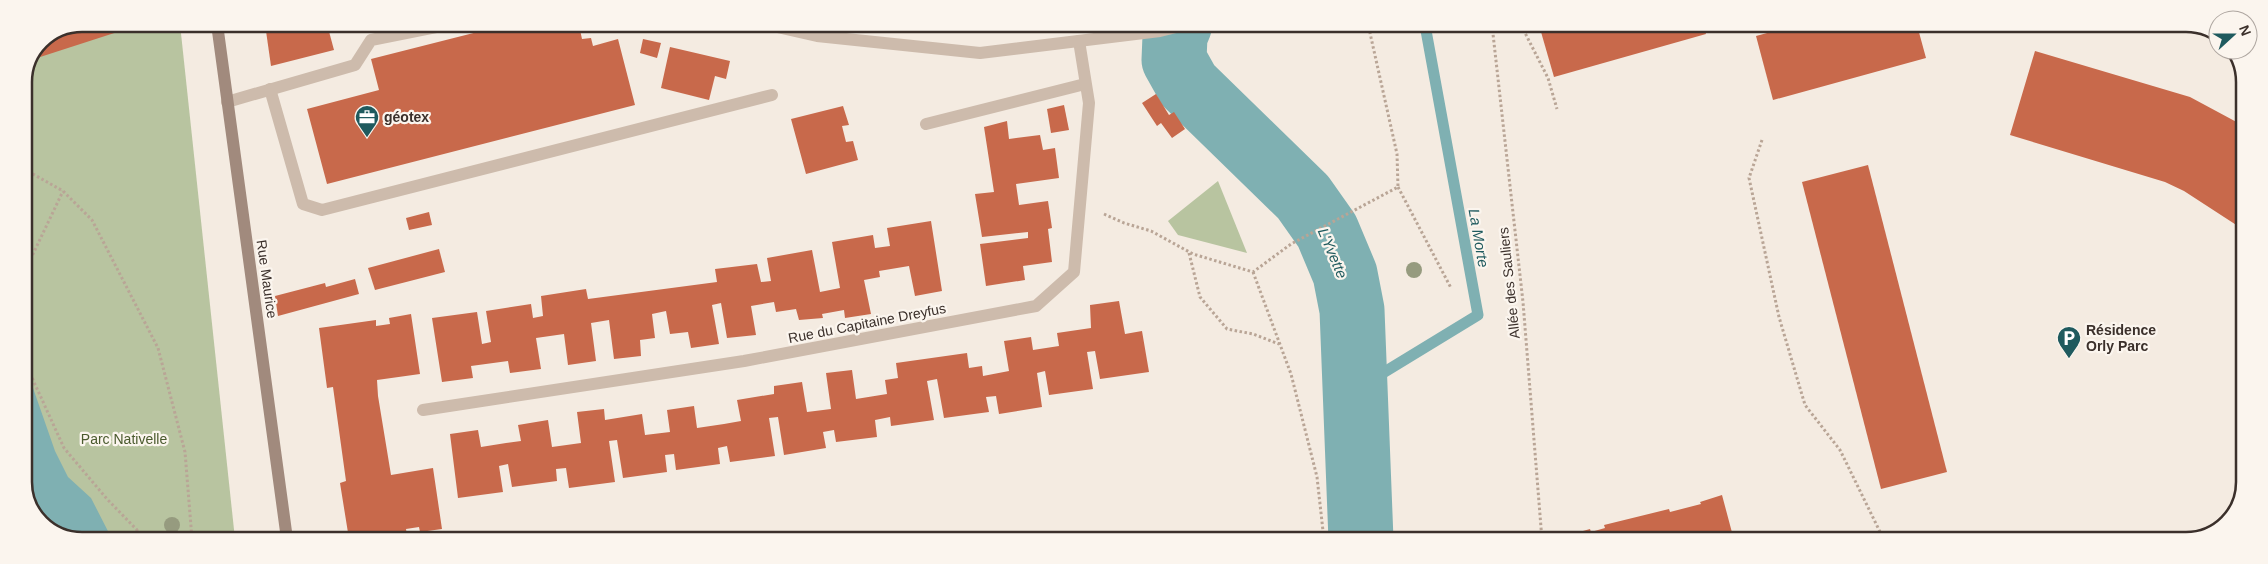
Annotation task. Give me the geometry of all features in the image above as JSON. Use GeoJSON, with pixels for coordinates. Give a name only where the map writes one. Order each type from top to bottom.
{"type":"FeatureCollection","features":[{"type":"Feature","properties":{"kind":"main road","name":"Rue Maurice"},"geometry":{"type":"LineString","coordinates":[[218,32],[286,532]]}},
{"type":"Feature","properties":{"kind":"street"},"geometry":{"type":"LineString","coordinates":[[227,102],[355,65],[371,40],[412,32]]}},
{"type":"Feature","properties":{"kind":"street"},"geometry":{"type":"LineString","coordinates":[[799,32],[817,36],[980,53],[1160,32]]}},
{"type":"Feature","properties":{"kind":"street","name":"Rue du Capitaine Dreyfus"},"geometry":{"type":"LineString","coordinates":[[422,410],[744,361],[1036,306],[1074,272],[1089,103],[1079,41]]}},
{"type":"Feature","properties":{"kind":"street"},"geometry":{"type":"LineString","coordinates":[[926,124],[1086,84]]}},
{"type":"Feature","properties":{"kind":"street"},"geometry":{"type":"LineString","coordinates":[[270,89],[303,204],[322,210],[772,95]]}},
{"type":"Feature","properties":{"kind":"path"},"geometry":{"type":"LineString","coordinates":[[1370,32],[1397,154],[1398,187],[1451,288]]}},
{"type":"Feature","properties":{"kind":"path","name":"Allée des Sauliers"},"geometry":{"type":"LineString","coordinates":[[1493,32],[1523,302],[1541,532]]}},
{"type":"Feature","properties":{"kind":"path"},"geometry":{"type":"LineString","coordinates":[[1525,32],[1548,78],[1557,109]]}},
{"type":"Feature","properties":{"kind":"path"},"geometry":{"type":"LineString","coordinates":[[1762,140],[1749,178],[1779,317],[1805,405],[1840,450],[1880,532]]}},
{"type":"Feature","properties":{"kind":"path"},"geometry":{"type":"LineString","coordinates":[[32,174],[63,192],[92,220],[158,348],[185,452],[191,532]]}},
{"type":"Feature","properties":{"kind":"path"},"geometry":{"type":"LineString","coordinates":[[1253,272],[1291,244],[1398,187]]}},
{"type":"Feature","properties":{"kind":"path"},"geometry":{"type":"LineString","coordinates":[[32,255],[63,192]]}},
{"type":"Feature","properties":{"kind":"path"},"geometry":{"type":"LineString","coordinates":[[1080,204],[1124,223],[1152,231],[1189,253],[1253,272]]}},
{"type":"Feature","properties":{"kind":"path"},"geometry":{"type":"LineString","coordinates":[[1189,253],[1200,297],[1228,328],[1253,334],[1279,344]]}},
{"type":"Feature","properties":{"kind":"path"},"geometry":{"type":"LineString","coordinates":[[1253,272],[1290,374],[1317,477],[1323,532]]}},
{"type":"Feature","properties":{"kind":"path"},"geometry":{"type":"LineString","coordinates":[[33,379],[64,448],[138,532]]}},
{"type":"Feature","properties":{"kind":"green space","name":"Parc Nativelle"},"geometry":{"type":"Polygon","coordinates":[[[181,32],[234,532],[73,531],[57,525],[45,515],[36,501],[33,491],[33,73],[36,63],[47,47],[63,36],[73,33],[181,32]]]}},
{"type":"Feature","properties":{"kind":"green space"},"geometry":{"type":"Polygon","coordinates":[[[1218,181],[1247,253],[1178,235],[1168,221],[1218,181]]]}},
{"type":"Feature","properties":{"kind":"water"},"geometry":{"type":"Polygon","coordinates":[[[33,388],[55,451],[68,477],[91,498],[108,532],[82,532],[63,528],[45,515],[36,501],[33,491],[33,388]]]}},
{"type":"Feature","properties":{"kind":"building"},"geometry":{"type":"Polygon","coordinates":[[[82,32],[117,32],[40,57],[47,47],[63,36],[82,32]]]}},
{"type":"Feature","properties":{"kind":"building"},"geometry":{"type":"Polygon","coordinates":[[[266,32],[329,32],[334,50],[271,66],[266,32]]]}},
{"type":"Feature","properties":{"kind":"building"},"geometry":{"type":"Polygon","coordinates":[[[477,32],[580,32],[582,39],[591,38],[593,46],[618,39],[635,105],[327,184],[307,109],[379,90],[371,59],[477,32]]]}},
{"type":"Feature","properties":{"kind":"building"},"geometry":{"type":"Polygon","coordinates":[[[1541,32],[1705,32],[1706,34],[1554,77],[1541,32]]]}},
{"type":"Feature","properties":{"kind":"building"},"geometry":{"type":"Polygon","coordinates":[[[1771,32],[1919,32],[1926,58],[1773,100],[1756,36],[1771,32]]]}},
{"type":"Feature","properties":{"kind":"building"},"geometry":{"type":"Polygon","coordinates":[[[643,39],[661,43],[657,58],[640,53],[643,39]]]}},
{"type":"Feature","properties":{"kind":"building"},"geometry":{"type":"Polygon","coordinates":[[[670,47],[730,61],[726,79],[715,76],[709,100],[661,88],[670,47]]]}},
{"type":"Feature","properties":{"kind":"building"},"geometry":{"type":"Polygon","coordinates":[[[2035,51],[2190,97],[2235,121],[2235,224],[2184,191],[2165,182],[2010,135],[2035,51]]]}},
{"type":"Feature","properties":{"kind":"building"},"geometry":{"type":"Polygon","coordinates":[[[1156,94],[1169,115],[1174,112],[1185,129],[1172,138],[1161,123],[1157,126],[1142,103],[1156,94]]]}},
{"type":"Feature","properties":{"kind":"building"},"geometry":{"type":"Polygon","coordinates":[[[1064,105],[1069,130],[1051,133],[1047,109],[1064,105]]]}},
{"type":"Feature","properties":{"kind":"building"},"geometry":{"type":"Polygon","coordinates":[[[843,106],[849,125],[842,126],[846,142],[853,141],[858,160],[806,174],[791,119],[843,106]]]}},
{"type":"Feature","properties":{"kind":"building"},"geometry":{"type":"Polygon","coordinates":[[[1007,121],[1009,139],[1040,135],[1043,150],[1055,148],[1059,178],[1016,184],[1019,205],[1048,201],[1052,228],[1048,229],[1052,262],[1023,266],[1025,280],[986,286],[980,244],[1028,238],[1028,232],[982,237],[975,194],[994,192],[984,127],[1007,121]]]}},
{"type":"Feature","properties":{"kind":"building"},"geometry":{"type":"Polygon","coordinates":[[[1868,165],[1947,472],[1881,489],[1802,182],[1868,165]]]}},
{"type":"Feature","properties":{"kind":"building"},"geometry":{"type":"Polygon","coordinates":[[[429,212],[432,225],[409,230],[406,218],[429,212]]]}},
{"type":"Feature","properties":{"kind":"building"},"geometry":{"type":"Polygon","coordinates":[[[931,221],[942,291],[915,296],[909,266],[879,271],[880,277],[864,280],[871,314],[845,318],[844,310],[822,314],[823,318],[799,320],[796,309],[776,312],[774,302],[751,306],[756,335],[727,338],[721,303],[712,305],[719,344],[691,348],[688,332],[670,334],[666,311],[652,314],[655,338],[640,340],[641,356],[614,359],[609,320],[591,323],[596,361],[568,365],[564,334],[536,338],[541,369],[510,373],[508,361],[471,366],[473,378],[442,382],[432,318],[477,312],[482,344],[491,342],[486,311],[531,304],[533,318],[543,316],[541,296],[586,289],[588,299],[717,282],[715,269],[757,264],[761,282],[771,281],[767,258],[812,250],[820,292],[840,288],[832,242],[873,235],[875,248],[890,246],[887,228],[931,221]]]}},
{"type":"Feature","properties":{"kind":"building"},"geometry":{"type":"Polygon","coordinates":[[[439,249],[445,272],[375,290],[368,268],[439,249]]]}},
{"type":"Feature","properties":{"kind":"building"},"geometry":{"type":"Polygon","coordinates":[[[355,279],[359,294],[278,316],[275,296],[325,283],[326,287],[355,279]]]}},
{"type":"Feature","properties":{"kind":"building"},"geometry":{"type":"Polygon","coordinates":[[[1119,301],[1125,334],[1142,331],[1149,372],[1100,379],[1095,351],[1087,352],[1093,389],[1049,395],[1045,371],[1037,373],[1042,407],[999,414],[996,396],[986,397],[989,412],[944,418],[937,379],[927,381],[934,420],[891,426],[890,417],[875,420],[877,437],[836,442],[834,430],[823,432],[826,448],[784,455],[778,417],[769,418],[775,456],[730,462],[727,446],[718,448],[720,464],[676,470],[674,454],[665,455],[667,472],[623,478],[617,440],[609,441],[615,482],[569,488],[566,468],[556,469],[557,481],[512,487],[508,464],[499,466],[503,492],[458,498],[450,434],[478,430],[481,447],[521,441],[518,425],[548,420],[552,447],[581,443],[577,412],[604,409],[605,420],[642,414],[645,435],[670,432],[667,410],[694,406],[697,428],[741,421],[737,400],[774,394],[774,386],[802,382],[807,412],[831,409],[826,373],[852,370],[856,399],[887,394],[885,380],[898,378],[896,363],[967,353],[969,368],[982,366],[983,376],[1009,371],[1004,341],[1031,337],[1033,350],[1059,346],[1057,333],[1091,328],[1090,305],[1119,301]]]}},
{"type":"Feature","properties":{"kind":"building"},"geometry":{"type":"Polygon","coordinates":[[[411,314],[420,374],[377,380],[391,475],[433,468],[442,529],[420,532],[419,527],[406,529],[406,532],[348,532],[340,483],[346,481],[333,387],[327,388],[319,328],[376,320],[376,326],[390,324],[389,318],[411,314]]]}},
{"type":"Feature","properties":{"kind":"building"},"geometry":{"type":"Polygon","coordinates":[[[1722,495],[1732,532],[1591,532],[1605,528],[1604,525],[1669,509],[1670,512],[1701,504],[1700,502],[1722,495]]]}},
{"type":"Feature","properties":{"kind":"building"},"geometry":{"type":"Polygon","coordinates":[[[1590,529],[1591,532],[1579,532],[1590,529]]]}},
{"type":"Feature","properties":{"kind":"waterway","name":"L'Yvette"},"geometry":{"type":"LineString","coordinates":[[1177,32],[1174,60],[1188,85],[1303,197],[1327,231],[1345,274],[1352,310],[1361,532]]}},
{"type":"Feature","properties":{"kind":"waterway","name":"La Morte"},"geometry":{"type":"LineString","coordinates":[[1355,390],[1478,315],[1426,32]]}},
{"type":"Feature","properties":{"kind":"place","name":"géotex"},"geometry":{"type":"Point","coordinates":[367,138]}},
{"type":"Feature","properties":{"kind":"place","name":"Résidence Orly Parc"},"geometry":{"type":"Point","coordinates":[2069,359]}}]}
